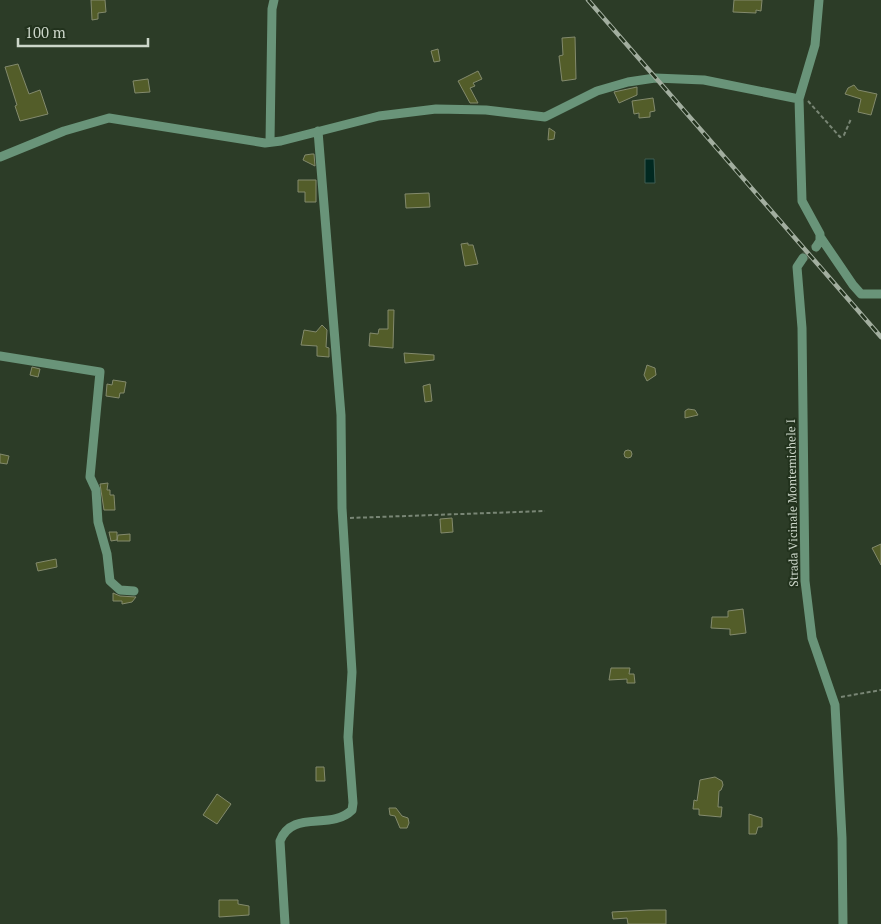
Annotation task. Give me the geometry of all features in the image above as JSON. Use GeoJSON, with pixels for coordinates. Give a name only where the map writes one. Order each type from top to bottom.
{"type":"FeatureCollection","features":[{"type":"Feature","properties":{"kind":"street"},"geometry":{"type":"LineString","coordinates":[[270,142],[272,9],[274,0]]}},
{"type":"Feature","properties":{"kind":"street"},"geometry":{"type":"LineString","coordinates":[[819,0],[815,44],[799,97],[802,201],[818,242],[853,286],[861,294],[881,294]]}},
{"type":"Feature","properties":{"kind":"street"},"geometry":{"type":"LineString","coordinates":[[0,157],[64,131],[109,118],[255,142],[270,142],[379,116],[436,109],[486,110],[545,117],[598,91],[634,81],[655,78],[704,80],[799,97]]}},
{"type":"Feature","properties":{"kind":"street"},"geometry":{"type":"LineString","coordinates":[[285,924],[280,841],[283,832],[298,823],[338,820],[352,810],[353,803],[348,737],[352,672],[343,518],[340,415],[318,131]]}},
{"type":"Feature","properties":{"kind":"street","name":"Strada Vicinale Montemichele I"},"geometry":{"type":"LineString","coordinates":[[803,258],[797,267],[802,328],[805,580],[812,638],[833,699],[842,838],[843,924]]}},
{"type":"Feature","properties":{"kind":"street"},"geometry":{"type":"LineString","coordinates":[[0,356],[100,372],[90,477],[96,490],[98,522],[107,554],[110,581],[120,590],[134,591]]}},
{"type":"Feature","properties":{"kind":"path"},"geometry":{"type":"LineString","coordinates":[[799,97],[810,103],[840,137],[844,135],[851,119]]}},
{"type":"Feature","properties":{"kind":"path"},"geometry":{"type":"LineString","coordinates":[[343,518],[545,511]]}},
{"type":"Feature","properties":{"kind":"path"},"geometry":{"type":"LineString","coordinates":[[833,699],[881,690]]}},
{"type":"Feature","properties":{"kind":"water"},"geometry":{"type":"Polygon","coordinates":[[[645,159],[654,159],[655,183],[645,183],[645,159]]]}},
{"type":"Feature","properties":{"kind":"building"},"geometry":{"type":"Polygon","coordinates":[[[91,0],[105,0],[106,12],[98,13],[98,19],[92,20],[91,0]]]}},
{"type":"Feature","properties":{"kind":"building"},"geometry":{"type":"Polygon","coordinates":[[[734,0],[762,0],[761,11],[756,10],[756,13],[733,12],[734,0]]]}},
{"type":"Feature","properties":{"kind":"building"},"geometry":{"type":"Polygon","coordinates":[[[575,37],[576,79],[562,81],[559,56],[563,55],[562,38],[575,37]]]}},
{"type":"Feature","properties":{"kind":"building"},"geometry":{"type":"Polygon","coordinates":[[[438,49],[440,61],[434,62],[431,51],[438,49]]]}},
{"type":"Feature","properties":{"kind":"building"},"geometry":{"type":"Polygon","coordinates":[[[18,64],[29,94],[40,90],[48,114],[20,121],[5,67],[18,64]]]}},
{"type":"Feature","properties":{"kind":"building"},"geometry":{"type":"Polygon","coordinates":[[[478,71],[482,79],[473,83],[475,86],[470,88],[478,103],[470,103],[458,81],[478,71]]]}},
{"type":"Feature","properties":{"kind":"building"},"geometry":{"type":"Polygon","coordinates":[[[148,79],[150,92],[135,93],[133,81],[148,79]]]}},
{"type":"Feature","properties":{"kind":"building"},"geometry":{"type":"Polygon","coordinates":[[[854,85],[858,90],[877,94],[871,115],[858,112],[861,99],[845,94],[848,88],[854,85]]]}},
{"type":"Feature","properties":{"kind":"building"},"geometry":{"type":"Polygon","coordinates":[[[637,87],[637,95],[619,103],[614,92],[637,87]]]}},
{"type":"Feature","properties":{"kind":"building"},"geometry":{"type":"Polygon","coordinates":[[[653,98],[655,111],[650,112],[650,117],[639,118],[639,113],[634,114],[632,101],[653,98]]]}},
{"type":"Feature","properties":{"kind":"building"},"geometry":{"type":"Polygon","coordinates":[[[549,128],[555,132],[554,139],[548,140],[549,128]]]}},
{"type":"Feature","properties":{"kind":"building"},"geometry":{"type":"Polygon","coordinates":[[[314,154],[315,166],[303,160],[305,155],[314,154]]]}},
{"type":"Feature","properties":{"kind":"building"},"geometry":{"type":"Polygon","coordinates":[[[298,180],[316,180],[316,202],[305,202],[305,192],[298,192],[298,180]]]}},
{"type":"Feature","properties":{"kind":"building"},"geometry":{"type":"Polygon","coordinates":[[[429,193],[430,207],[406,208],[405,194],[429,193]]]}},
{"type":"Feature","properties":{"kind":"building"},"geometry":{"type":"Polygon","coordinates":[[[468,243],[468,245],[473,245],[478,264],[465,266],[461,244],[468,243]]]}},
{"type":"Feature","properties":{"kind":"building"},"geometry":{"type":"Polygon","coordinates":[[[388,310],[394,310],[393,348],[369,346],[370,333],[378,334],[379,329],[388,329],[388,310]]]}},
{"type":"Feature","properties":{"kind":"building"},"geometry":{"type":"Polygon","coordinates":[[[322,325],[327,330],[326,347],[329,348],[329,357],[317,356],[317,346],[301,345],[304,330],[316,332],[322,325]]]}},
{"type":"Feature","properties":{"kind":"building"},"geometry":{"type":"Polygon","coordinates":[[[404,353],[434,355],[434,360],[405,363],[404,353]]]}},
{"type":"Feature","properties":{"kind":"building"},"geometry":{"type":"Polygon","coordinates":[[[647,365],[655,368],[656,375],[647,381],[644,375],[647,365]]]}},
{"type":"Feature","properties":{"kind":"building"},"geometry":{"type":"Polygon","coordinates":[[[32,367],[40,369],[38,377],[30,375],[32,367]]]}},
{"type":"Feature","properties":{"kind":"building"},"geometry":{"type":"Polygon","coordinates":[[[113,380],[126,382],[124,393],[120,393],[119,398],[106,396],[107,384],[112,385],[113,380]]]}},
{"type":"Feature","properties":{"kind":"building"},"geometry":{"type":"Polygon","coordinates":[[[430,384],[432,401],[425,402],[423,386],[430,384]]]}},
{"type":"Feature","properties":{"kind":"building"},"geometry":{"type":"Polygon","coordinates":[[[688,409],[695,410],[698,415],[685,418],[685,411],[688,409]]]}},
{"type":"Feature","properties":{"kind":"building"},"geometry":{"type":"Polygon","coordinates":[[[628,450],[632,454],[628,458],[624,454],[628,450]]]}},
{"type":"Feature","properties":{"kind":"building"},"geometry":{"type":"Polygon","coordinates":[[[0,454],[9,456],[7,464],[0,463],[0,454]]]}},
{"type":"Feature","properties":{"kind":"building"},"geometry":{"type":"Polygon","coordinates":[[[108,483],[107,490],[110,490],[110,495],[114,495],[115,510],[104,510],[100,484],[108,483]]]}},
{"type":"Feature","properties":{"kind":"building"},"geometry":{"type":"Polygon","coordinates":[[[452,518],[453,532],[441,533],[440,519],[452,518]]]}},
{"type":"Feature","properties":{"kind":"building"},"geometry":{"type":"Polygon","coordinates":[[[109,532],[117,532],[117,540],[111,541],[109,532]]]}},
{"type":"Feature","properties":{"kind":"building"},"geometry":{"type":"Polygon","coordinates":[[[130,534],[130,541],[117,541],[118,535],[130,534]]]}},
{"type":"Feature","properties":{"kind":"building"},"geometry":{"type":"Polygon","coordinates":[[[881,544],[881,565],[872,548],[881,544]]]}},
{"type":"Feature","properties":{"kind":"building"},"geometry":{"type":"Polygon","coordinates":[[[56,559],[57,567],[38,571],[36,563],[56,559]]]}},
{"type":"Feature","properties":{"kind":"building"},"geometry":{"type":"Polygon","coordinates":[[[113,593],[120,596],[136,597],[132,602],[122,604],[122,601],[113,601],[113,593]]]}},
{"type":"Feature","properties":{"kind":"building"},"geometry":{"type":"Polygon","coordinates":[[[743,609],[746,633],[730,635],[730,629],[711,628],[712,617],[728,617],[728,611],[743,609]]]}},
{"type":"Feature","properties":{"kind":"building"},"geometry":{"type":"Polygon","coordinates":[[[611,668],[630,668],[629,674],[634,674],[635,683],[627,683],[627,679],[609,680],[611,668]]]}},
{"type":"Feature","properties":{"kind":"building"},"geometry":{"type":"Polygon","coordinates":[[[316,767],[324,767],[325,781],[316,781],[316,767]]]}},
{"type":"Feature","properties":{"kind":"building"},"geometry":{"type":"Polygon","coordinates":[[[715,777],[722,781],[723,785],[719,791],[718,807],[722,807],[721,817],[699,815],[699,809],[693,809],[694,800],[697,801],[700,780],[715,777]]]}},
{"type":"Feature","properties":{"kind":"building"},"geometry":{"type":"Polygon","coordinates":[[[217,794],[231,804],[217,824],[203,815],[217,794]]]}},
{"type":"Feature","properties":{"kind":"building"},"geometry":{"type":"Polygon","coordinates":[[[389,808],[396,808],[402,816],[408,818],[407,828],[400,828],[395,816],[390,815],[389,808]]]}},
{"type":"Feature","properties":{"kind":"building"},"geometry":{"type":"Polygon","coordinates":[[[749,814],[762,818],[762,827],[758,827],[756,834],[749,834],[749,814]]]}},
{"type":"Feature","properties":{"kind":"building"},"geometry":{"type":"Polygon","coordinates":[[[219,900],[238,900],[238,904],[249,906],[249,915],[219,917],[219,900]]]}},
{"type":"Feature","properties":{"kind":"building"},"geometry":{"type":"Polygon","coordinates":[[[666,910],[666,924],[628,924],[627,918],[613,919],[612,912],[666,910]]]}},
{"type":"Feature","properties":{"kind":"tunnel"},"geometry":{"type":"LineString","coordinates":[[803,258],[816,247]]}},
{"type":"Feature","properties":{"kind":"railway"},"geometry":{"type":"LineString","coordinates":[[588,0],[881,337]]}}]}
